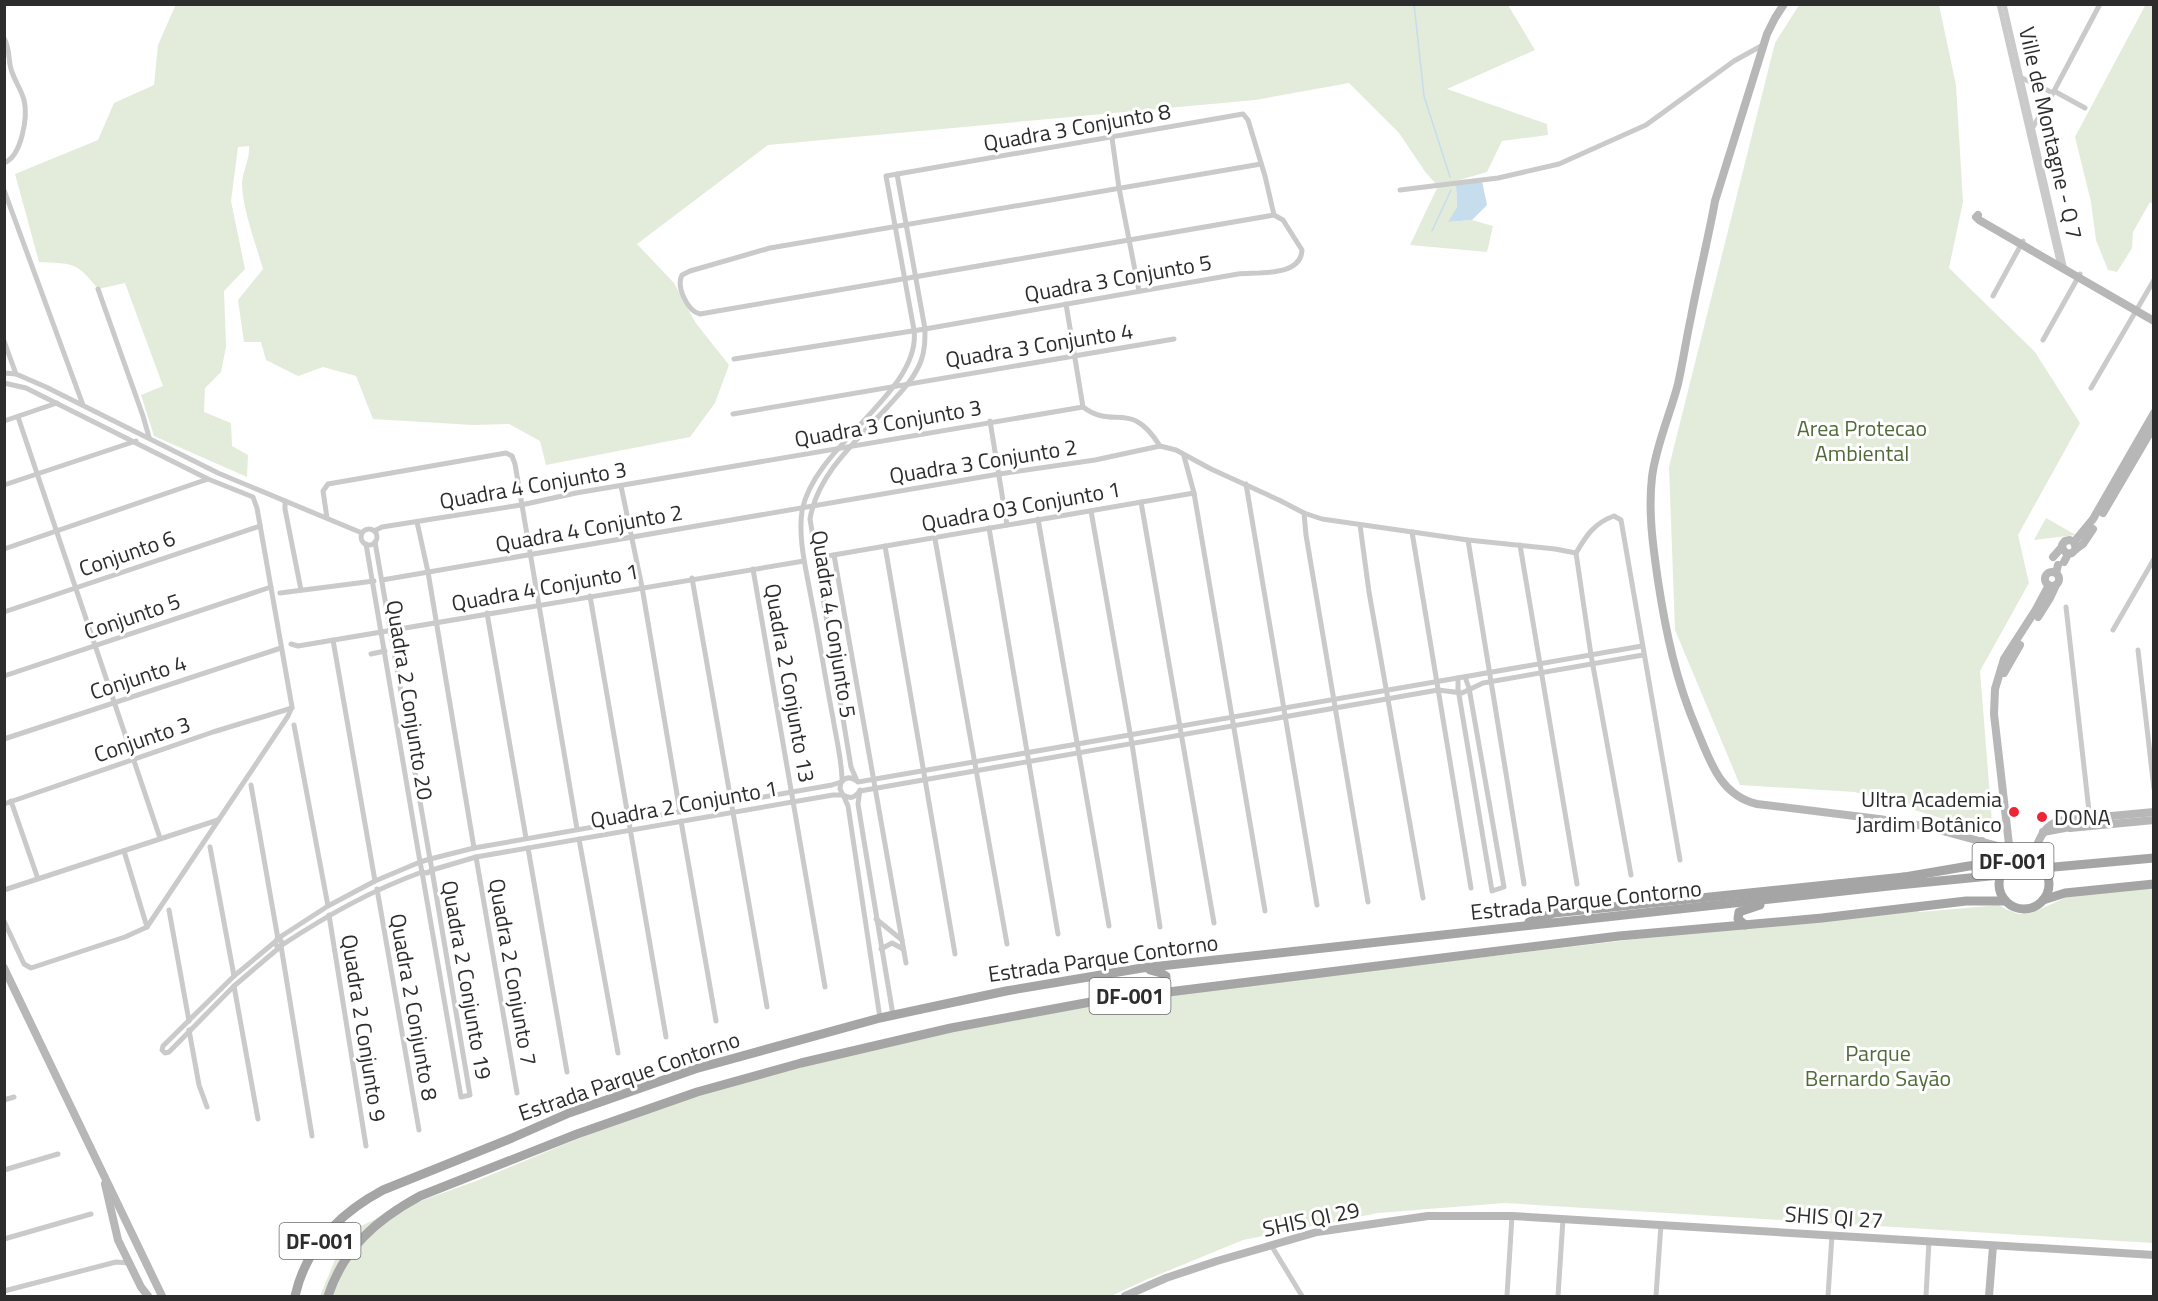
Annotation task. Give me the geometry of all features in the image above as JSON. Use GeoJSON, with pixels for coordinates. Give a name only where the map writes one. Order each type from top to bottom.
{"type":"FeatureCollection","features":[{"type":"Feature","properties":{"kind":"main road","name":"DF-001"},"geometry":{"type":"LineString","coordinates":[[2043,900],[2049,885],[2048,876],[2043,868],[2031,860],[2010,855],[2000,875],[1999,889],[2005,901],[2013,907],[2024,910],[2034,908],[2043,900],[2065,893],[2154,884]]}},
{"type":"Feature","properties":{"kind":"main road"},"geometry":{"type":"LineString","coordinates":[[1862,889],[1885,880],[1969,866],[2001,864],[2010,855]]}},
{"type":"Feature","properties":{"kind":"main road","name":"DF-001"},"geometry":{"type":"LineString","coordinates":[[2043,868],[2154,858]]}},
{"type":"Feature","properties":{"kind":"main road","name":"Estrada Parque Contorno"},"geometry":{"type":"LineString","coordinates":[[295,1296],[308,1258],[330,1229],[365,1199],[383,1190],[569,1113],[695,1069],[880,1018],[1006,991],[1142,968],[2000,875]]}},
{"type":"Feature","properties":{"kind":"main road"},"geometry":{"type":"LineString","coordinates":[[1520,926],[1554,913],[1904,877]]}},
{"type":"Feature","properties":{"kind":"main road"},"geometry":{"type":"LineString","coordinates":[[1745,925],[1738,920],[1739,912],[1760,905],[1767,900]]}},
{"type":"Feature","properties":{"kind":"main road","name":"Estrada Parque Contorno"},"geometry":{"type":"LineString","coordinates":[[328,1296],[338,1271],[361,1237],[397,1209],[462,1178],[577,1134],[697,1092],[801,1063],[951,1028],[1096,1001],[1607,938],[1966,902],[2005,901]]}},
{"type":"Feature","properties":{"kind":"main road"},"geometry":{"type":"LineString","coordinates":[[1142,968],[1166,976],[1167,981],[1164,986],[1149,994]]}},
{"type":"Feature","properties":{"kind":"main road"},"geometry":{"type":"LineString","coordinates":[[505,1161],[487,1163],[487,1153],[497,1150],[512,1138]]}},
{"type":"Feature","properties":{"kind":"main road"},"geometry":{"type":"LineString","coordinates":[[424,1174],[471,1161],[473,1170],[462,1178]]}},
{"type":"Feature","properties":{"kind":"street"},"geometry":{"type":"LineString","coordinates":[[1784,4],[1764,44],[1715,201],[1677,384],[1652,477],[1652,545],[1675,673],[1713,768],[1728,789],[1742,799],[1757,804],[1924,826],[1982,841],[2010,855]]}},
{"type":"Feature","properties":{"kind":"street","name":"Ville de Montagne - Q 7"},"geometry":{"type":"LineString","coordinates":[[1999,4],[2031,129],[2062,266]]}},
{"type":"Feature","properties":{"kind":"street","name":"Ville de Montagne - Q 7"},"geometry":{"type":"LineString","coordinates":[[2004,4],[2018,76]]}},
{"type":"Feature","properties":{"kind":"street"},"geometry":{"type":"LineString","coordinates":[[2031,129],[2054,92],[2100,4]]}},
{"type":"Feature","properties":{"kind":"street"},"geometry":{"type":"LineString","coordinates":[[4,38],[12,73],[25,101],[25,126],[17,148],[10,160],[4,163]]}},
{"type":"Feature","properties":{"kind":"street"},"geometry":{"type":"LineString","coordinates":[[1400,190],[1498,178],[1559,164],[1646,124],[1734,61],[1764,44]]}},
{"type":"Feature","properties":{"kind":"street"},"geometry":{"type":"LineString","coordinates":[[2018,76],[2085,108]]}},
{"type":"Feature","properties":{"kind":"street","name":"Quadra 3 Conjunto 8"},"geometry":{"type":"LineString","coordinates":[[886,176],[1243,114],[1247,117],[1262,164]]}},
{"type":"Feature","properties":{"kind":"street"},"geometry":{"type":"LineString","coordinates":[[1112,138],[1128,241],[1139,291]]}},
{"type":"Feature","properties":{"kind":"street"},"geometry":{"type":"LineString","coordinates":[[1262,164],[1274,215],[700,314],[694,312],[681,289],[680,278],[690,271],[770,248],[1262,164]]}},
{"type":"Feature","properties":{"kind":"street"},"geometry":{"type":"LineString","coordinates":[[893,1015],[858,804],[858,781],[851,767],[810,528],[812,507],[826,477],[909,383],[921,360],[925,344],[925,329],[897,174]]}},
{"type":"Feature","properties":{"kind":"street","name":"Quadra 4 Conjunto 5"},"geometry":{"type":"LineString","coordinates":[[842,781],[804,558],[801,523],[803,509],[816,478],[839,448],[903,376],[913,353],[914,330],[886,176]]}},
{"type":"Feature","properties":{"kind":"street"},"geometry":{"type":"LineString","coordinates":[[4,190],[83,405]]}},
{"type":"Feature","properties":{"kind":"street","name":"Quadra 3 Conjunto 5"},"geometry":{"type":"LineString","coordinates":[[914,330],[1238,274],[1287,270],[1294,266],[1303,254],[1301,245],[1280,217],[1274,215]]}},
{"type":"Feature","properties":{"kind":"street"},"geometry":{"type":"LineString","coordinates":[[1979,218],[2154,321]]}},
{"type":"Feature","properties":{"kind":"street"},"geometry":{"type":"LineString","coordinates":[[1993,296],[2022,243]]}},
{"type":"Feature","properties":{"kind":"street"},"geometry":{"type":"LineString","coordinates":[[2043,340],[2079,275]]}},
{"type":"Feature","properties":{"kind":"street"},"geometry":{"type":"LineString","coordinates":[[2091,388],[2154,280]]}},
{"type":"Feature","properties":{"kind":"street"},"geometry":{"type":"LineString","coordinates":[[98,289],[149,437]]}},
{"type":"Feature","properties":{"kind":"street"},"geometry":{"type":"LineString","coordinates":[[1066,304],[1083,407],[1098,416],[1138,420],[1160,446],[1176,450],[1184,456],[1304,513],[1322,519],[1576,553]]}},
{"type":"Feature","properties":{"kind":"street"},"geometry":{"type":"LineString","coordinates":[[2137,309],[2154,315]]}},
{"type":"Feature","properties":{"kind":"street"},"geometry":{"type":"LineString","coordinates":[[734,359],[914,330]]}},
{"type":"Feature","properties":{"kind":"street","name":"Quadra 3 Conjunto 4"},"geometry":{"type":"LineString","coordinates":[[733,414],[1174,339]]}},
{"type":"Feature","properties":{"kind":"street"},"geometry":{"type":"LineString","coordinates":[[4,341],[15,374]]}},
{"type":"Feature","properties":{"kind":"street"},"geometry":{"type":"LineString","coordinates":[[4,373],[15,374],[149,437],[219,473],[362,533]]}},
{"type":"Feature","properties":{"kind":"street"},"geometry":{"type":"LineString","coordinates":[[4,382],[26,388],[208,479],[253,497],[257,508],[292,708],[147,927],[125,937],[34,968],[24,964],[4,921]]}},
{"type":"Feature","properties":{"kind":"street"},"geometry":{"type":"LineString","coordinates":[[4,421],[58,403]]}},
{"type":"Feature","properties":{"kind":"street","name":"Quadra 3 Conjunto 3"},"geometry":{"type":"LineString","coordinates":[[698,473],[1083,407]]}},
{"type":"Feature","properties":{"kind":"street"},"geometry":{"type":"LineString","coordinates":[[2116,484],[2154,413]]}},
{"type":"Feature","properties":{"kind":"street"},"geometry":{"type":"LineString","coordinates":[[18,417],[160,837]]}},
{"type":"Feature","properties":{"kind":"street"},"geometry":{"type":"LineString","coordinates":[[990,422],[1007,525]]}},
{"type":"Feature","properties":{"kind":"street"},"geometry":{"type":"LineString","coordinates":[[2010,855],[1996,727],[2004,671],[2050,598],[2052,585],[2045,578],[2059,562],[2073,553],[2075,546],[2154,426]]}},
{"type":"Feature","properties":{"kind":"street"},"geometry":{"type":"LineString","coordinates":[[4,485],[136,441]]}},
{"type":"Feature","properties":{"kind":"street","name":"Quadra 3 Conjunto 2"},"geometry":{"type":"LineString","coordinates":[[803,509],[999,474],[1106,458],[1160,446]]}},
{"type":"Feature","properties":{"kind":"street"},"geometry":{"type":"LineString","coordinates":[[327,518],[323,491],[326,486],[334,482],[506,453],[512,456],[577,829]]}},
{"type":"Feature","properties":{"kind":"street"},"geometry":{"type":"LineString","coordinates":[[1184,456],[1194,493],[1265,911]]}},
{"type":"Feature","properties":{"kind":"street","name":"Quadra 4 Conjunto 3"},"geometry":{"type":"LineString","coordinates":[[374,531],[381,527],[521,505],[576,493],[698,473]]}},
{"type":"Feature","properties":{"kind":"street"},"geometry":{"type":"LineString","coordinates":[[4,549],[208,479]]}},
{"type":"Feature","properties":{"kind":"street"},"geometry":{"type":"LineString","coordinates":[[1246,484],[1317,905]]}},
{"type":"Feature","properties":{"kind":"street"},"geometry":{"type":"LineString","coordinates":[[621,486],[642,587],[680,812]]}},
{"type":"Feature","properties":{"kind":"street","name":"Quadra 03 Conjunto 1"},"geometry":{"type":"LineString","coordinates":[[804,558],[935,539],[1194,493]]}},
{"type":"Feature","properties":{"kind":"street"},"geometry":{"type":"LineString","coordinates":[[285,501],[301,590]]}},
{"type":"Feature","properties":{"kind":"street"},"geometry":{"type":"LineString","coordinates":[[1141,502],[1214,923]]}},
{"type":"Feature","properties":{"kind":"street","name":"Quadra 4 Conjunto 2"},"geometry":{"type":"LineString","coordinates":[[382,580],[803,509]]}},
{"type":"Feature","properties":{"kind":"street"},"geometry":{"type":"LineString","coordinates":[[1091,511],[1132,744],[1160,927]]}},
{"type":"Feature","properties":{"kind":"street"},"geometry":{"type":"LineString","coordinates":[[1304,513],[1368,902]]}},
{"type":"Feature","properties":{"kind":"street"},"geometry":{"type":"LineString","coordinates":[[1631,875],[1591,655],[1576,553],[1591,529],[1614,516],[1619,517],[1622,523],[1680,860]]}},
{"type":"Feature","properties":{"kind":"street"},"geometry":{"type":"LineString","coordinates":[[1038,519],[1109,926]]}},
{"type":"Feature","properties":{"kind":"street","name":"Quadra 2 Conjunto 19"},"geometry":{"type":"LineString","coordinates":[[417,522],[437,622],[474,848]]}},
{"type":"Feature","properties":{"kind":"street"},"geometry":{"type":"LineString","coordinates":[[1360,525],[1385,690],[1423,898]]}},
{"type":"Feature","properties":{"kind":"street","name":"Conjunto 6"},"geometry":{"type":"LineString","coordinates":[[4,612],[260,526]]}},
{"type":"Feature","properties":{"kind":"street"},"geometry":{"type":"LineString","coordinates":[[989,528],[1058,934]]}},
{"type":"Feature","properties":{"kind":"street"},"geometry":{"type":"LineString","coordinates":[[367,529],[374,531],[375,542],[366,544],[362,533],[367,529]]}},
{"type":"Feature","properties":{"kind":"street"},"geometry":{"type":"LineString","coordinates":[[1412,532],[1471,888]]}},
{"type":"Feature","properties":{"kind":"street"},"geometry":{"type":"LineString","coordinates":[[935,539],[1006,944]]}},
{"type":"Feature","properties":{"kind":"street"},"geometry":{"type":"LineString","coordinates":[[1468,540],[1524,884]]}},
{"type":"Feature","properties":{"kind":"street"},"geometry":{"type":"LineString","coordinates":[[2059,562],[2063,543],[2067,540],[2075,546]]}},
{"type":"Feature","properties":{"kind":"street","name":"Quadra 2 Conjunto 19"},"geometry":{"type":"LineString","coordinates":[[375,542],[470,1095],[461,1097],[422,872]]}},
{"type":"Feature","properties":{"kind":"street","name":"Quadra 2 Conjunto 20"},"geometry":{"type":"LineString","coordinates":[[366,544],[422,872]]}},
{"type":"Feature","properties":{"kind":"street"},"geometry":{"type":"LineString","coordinates":[[1520,545],[1577,884]]}},
{"type":"Feature","properties":{"kind":"street"},"geometry":{"type":"LineString","coordinates":[[885,546],[955,954]]}},
{"type":"Feature","properties":{"kind":"street"},"geometry":{"type":"LineString","coordinates":[[834,555],[906,963]]}},
{"type":"Feature","properties":{"kind":"street","name":"Quadra 4 Conjunto 1"},"geometry":{"type":"LineString","coordinates":[[291,644],[298,646],[382,632],[753,569],[804,558]]}},
{"type":"Feature","properties":{"kind":"street"},"geometry":{"type":"LineString","coordinates":[[2113,630],[2154,559]]}},
{"type":"Feature","properties":{"kind":"street"},"geometry":{"type":"LineString","coordinates":[[806,567],[817,566]]}},
{"type":"Feature","properties":{"kind":"street","name":"Quadra 2 Conjunto 13"},"geometry":{"type":"LineString","coordinates":[[753,569],[794,802]]}},
{"type":"Feature","properties":{"kind":"street"},"geometry":{"type":"LineString","coordinates":[[692,578],[767,1007]]}},
{"type":"Feature","properties":{"kind":"street"},"geometry":{"type":"LineString","coordinates":[[280,593],[374,581]]}},
{"type":"Feature","properties":{"kind":"street","name":"Conjunto 5"},"geometry":{"type":"LineString","coordinates":[[4,676],[271,587]]}},
{"type":"Feature","properties":{"kind":"street"},"geometry":{"type":"LineString","coordinates":[[590,596],[666,1037]]}},
{"type":"Feature","properties":{"kind":"street"},"geometry":{"type":"LineString","coordinates":[[2066,607],[2090,822]]}},
{"type":"Feature","properties":{"kind":"street"},"geometry":{"type":"LineString","coordinates":[[488,613],[526,838]]}},
{"type":"Feature","properties":{"kind":"street"},"geometry":{"type":"LineString","coordinates":[[333,640],[375,881]]}},
{"type":"Feature","properties":{"kind":"street"},"geometry":{"type":"LineString","coordinates":[[422,872],[377,889],[329,915],[281,946],[234,986],[169,1052],[165,1053],[162,1050],[163,1046],[234,976],[278,939],[328,906],[375,881],[430,859],[526,838],[832,785],[850,778],[858,781],[924,771],[1642,646]]}},
{"type":"Feature","properties":{"kind":"street","name":"Conjunto 4"},"geometry":{"type":"LineString","coordinates":[[4,739],[281,648]]}},
{"type":"Feature","properties":{"kind":"street"},"geometry":{"type":"LineString","coordinates":[[2138,650],[2154,789]]}},
{"type":"Feature","properties":{"kind":"street"},"geometry":{"type":"LineString","coordinates":[[371,654],[385,651]]}},
{"type":"Feature","properties":{"kind":"street"},"geometry":{"type":"LineString","coordinates":[[794,802],[833,795],[850,798],[859,792],[926,779],[1438,690],[1459,693],[1492,682],[1643,655]]}},
{"type":"Feature","properties":{"kind":"street"},"geometry":{"type":"LineString","coordinates":[[1461,677],[1469,690],[1504,887],[1492,891],[1459,693],[1461,677]]}},
{"type":"Feature","properties":{"kind":"street","name":"Conjunto 3"},"geometry":{"type":"LineString","coordinates":[[4,804],[292,708]]}},
{"type":"Feature","properties":{"kind":"street"},"geometry":{"type":"LineString","coordinates":[[294,725],[328,906]]}},
{"type":"Feature","properties":{"kind":"street"},"geometry":{"type":"LineString","coordinates":[[842,781],[840,789],[848,806],[880,1018]]}},
{"type":"Feature","properties":{"kind":"street"},"geometry":{"type":"LineString","coordinates":[[251,785],[278,939],[282,940],[281,946],[312,1136]]}},
{"type":"Feature","properties":{"kind":"street"},"geometry":{"type":"LineString","coordinates":[[11,801],[38,879]]}},
{"type":"Feature","properties":{"kind":"street","name":"Quadra 2 Conjunto 1"},"geometry":{"type":"LineString","coordinates":[[422,872],[427,873],[476,857],[794,802],[825,987]]}},
{"type":"Feature","properties":{"kind":"street"},"geometry":{"type":"LineString","coordinates":[[2090,822],[2154,812]]}},
{"type":"Feature","properties":{"kind":"street"},"geometry":{"type":"LineString","coordinates":[[4,890],[160,837],[218,820]]}},
{"type":"Feature","properties":{"kind":"street"},"geometry":{"type":"LineString","coordinates":[[2031,860],[2043,832],[2054,822],[2066,824],[2154,820]]}},
{"type":"Feature","properties":{"kind":"street"},"geometry":{"type":"LineString","coordinates":[[681,821],[716,1021]]}},
{"type":"Feature","properties":{"kind":"street"},"geometry":{"type":"LineString","coordinates":[[579,839],[618,1053]]}},
{"type":"Feature","properties":{"kind":"street"},"geometry":{"type":"LineString","coordinates":[[1969,866],[1978,862],[1982,857],[1984,847],[1982,841]]}},
{"type":"Feature","properties":{"kind":"street"},"geometry":{"type":"LineString","coordinates":[[210,847],[234,976]]}},
{"type":"Feature","properties":{"kind":"street"},"geometry":{"type":"LineString","coordinates":[[528,848],[567,1072]]}},
{"type":"Feature","properties":{"kind":"street"},"geometry":{"type":"LineString","coordinates":[[124,851],[147,927]]}},
{"type":"Feature","properties":{"kind":"street","name":"Quadra 2 Conjunto 7"},"geometry":{"type":"LineString","coordinates":[[476,857],[517,1093]]}},
{"type":"Feature","properties":{"kind":"street","name":"Quadra 2 Conjunto 8"},"geometry":{"type":"LineString","coordinates":[[377,889],[419,1130]]}},
{"type":"Feature","properties":{"kind":"street"},"geometry":{"type":"LineString","coordinates":[[169,910],[199,1085],[207,1107]]}},
{"type":"Feature","properties":{"kind":"street","name":"Quadra 2 Conjunto 9"},"geometry":{"type":"LineString","coordinates":[[329,915],[366,1146]]}},
{"type":"Feature","properties":{"kind":"street"},"geometry":{"type":"LineString","coordinates":[[876,920],[902,940]]}},
{"type":"Feature","properties":{"kind":"street"},"geometry":{"type":"LineString","coordinates":[[871,956],[881,952],[892,943],[904,949]]}},
{"type":"Feature","properties":{"kind":"street"},"geometry":{"type":"LineString","coordinates":[[4,968],[162,1296]]}},
{"type":"Feature","properties":{"kind":"street"},"geometry":{"type":"LineString","coordinates":[[874,974],[885,972]]}},
{"type":"Feature","properties":{"kind":"street"},"geometry":{"type":"LineString","coordinates":[[234,986],[258,1119]]}},
{"type":"Feature","properties":{"kind":"street"},"geometry":{"type":"LineString","coordinates":[[4,1100],[14,1096]]}},
{"type":"Feature","properties":{"kind":"street"},"geometry":{"type":"LineString","coordinates":[[4,1170],[58,1154]]}},
{"type":"Feature","properties":{"kind":"street"},"geometry":{"type":"LineString","coordinates":[[101,1169],[120,1244],[148,1296]]}},
{"type":"Feature","properties":{"kind":"street"},"geometry":{"type":"LineString","coordinates":[[4,1239],[91,1214]]}},
{"type":"Feature","properties":{"kind":"street","name":"SHIS QI 29"},"geometry":{"type":"LineString","coordinates":[[1125,1296],[1166,1278],[1317,1232],[1428,1216],[1512,1216]]}},
{"type":"Feature","properties":{"kind":"street"},"geometry":{"type":"LineString","coordinates":[[1507,1296],[1512,1216]]}},
{"type":"Feature","properties":{"kind":"street","name":"SHIS QI 27"},"geometry":{"type":"LineString","coordinates":[[1512,1216],[2154,1255]]}},
{"type":"Feature","properties":{"kind":"street"},"geometry":{"type":"LineString","coordinates":[[1558,1296],[1563,1219]]}},
{"type":"Feature","properties":{"kind":"street"},"geometry":{"type":"LineString","coordinates":[[1656,1296],[1661,1224]]}},
{"type":"Feature","properties":{"kind":"street"},"geometry":{"type":"LineString","coordinates":[[1828,1296],[1832,1235]]}},
{"type":"Feature","properties":{"kind":"street"},"geometry":{"type":"LineString","coordinates":[[116,1262],[120,1244],[125,1236],[133,1236]]}},
{"type":"Feature","properties":{"kind":"street"},"geometry":{"type":"LineString","coordinates":[[1926,1296],[1929,1241]]}},
{"type":"Feature","properties":{"kind":"street"},"geometry":{"type":"LineString","coordinates":[[1270,1245],[1302,1296]]}},
{"type":"Feature","properties":{"kind":"street"},"geometry":{"type":"LineString","coordinates":[[1989,1296],[1993,1246]]}},
{"type":"Feature","properties":{"kind":"street"},"geometry":{"type":"LineString","coordinates":[[4,1291],[116,1262],[129,1263]]}},
{"type":"Feature","properties":{"kind":"street"},"geometry":{"type":"LineString","coordinates":[[138,1281],[152,1276]]}},
{"type":"Feature","properties":{"kind":"green space"},"geometry":{"type":"Polygon","coordinates":[[[176,4],[1508,5],[1535,50],[1447,89],[1547,124],[1548,135],[1502,141],[1487,172],[1442,185],[1456,185],[1457,207],[1449,222],[1472,220],[1493,226],[1487,252],[1410,245],[1438,186],[1426,173],[1399,133],[1349,83],[1255,100],[768,145],[637,244],[674,283],[695,322],[729,365],[715,403],[690,437],[546,465],[540,441],[509,424],[473,425],[373,419],[356,376],[323,367],[298,376],[266,360],[261,342],[244,342],[238,300],[263,269],[244,203],[242,183],[249,146],[238,147],[231,201],[245,269],[224,291],[226,347],[221,372],[205,388],[204,412],[231,423],[232,446],[248,455],[247,477],[154,436],[141,395],[163,386],[125,283],[98,289],[84,273],[73,266],[39,262],[15,174],[98,140],[114,103],[154,85],[158,45],[176,4]]]}},
{"type":"Feature","properties":{"kind":"green space"},"geometry":{"type":"Polygon","coordinates":[[[2146,4],[2154,5],[2153,204],[2150,202],[2133,232],[2132,248],[2117,272],[2108,270],[2096,240],[2091,202],[2075,137],[2146,4]]]}},
{"type":"Feature","properties":{"kind":"green space","name":"Area Protecao Ambiental"},"geometry":{"type":"Polygon","coordinates":[[[1799,5],[1939,5],[1956,85],[1963,202],[1949,268],[2035,352],[2080,423],[2018,535],[2029,583],[1980,671],[1993,834],[1855,792],[1740,785],[1675,630],[1669,467],[1775,43],[1799,5]]]}},
{"type":"Feature","properties":{"kind":"green space"},"geometry":{"type":"Polygon","coordinates":[[[2046,518],[2076,535],[2034,540],[2046,518]]]}},
{"type":"Feature","properties":{"kind":"green space","name":"Parque Bernardo Sayão"},"geometry":{"type":"Polygon","coordinates":[[[2153,887],[2153,1243],[1505,1203],[1378,1213],[1243,1240],[1111,1296],[320,1296],[346,1233],[393,1211],[476,1181],[662,1104],[898,1037],[1075,1005],[1911,907],[1920,912],[1999,905],[2019,914],[2034,912],[2069,896],[2153,887]]]}},
{"type":"Feature","properties":{"kind":"water"},"geometry":{"type":"Polygon","coordinates":[[[1482,181],[1487,205],[1472,220],[1448,222],[1457,207],[1456,185],[1482,181]]]}},
{"type":"Feature","properties":{"kind":"waterway"},"geometry":{"type":"LineString","coordinates":[[1414,4],[1424,96],[1450,177]]}},
{"type":"Feature","properties":{"kind":"waterway"},"geometry":{"type":"LineString","coordinates":[[1432,231],[1451,190]]}},
{"type":"Feature","properties":{"kind":"place","name":"Ultra Academia Jardim Botânico"},"geometry":{"type":"Point","coordinates":[2014,812]}},
{"type":"Feature","properties":{"kind":"place","name":"DONA"},"geometry":{"type":"Point","coordinates":[2042,817]}}]}
